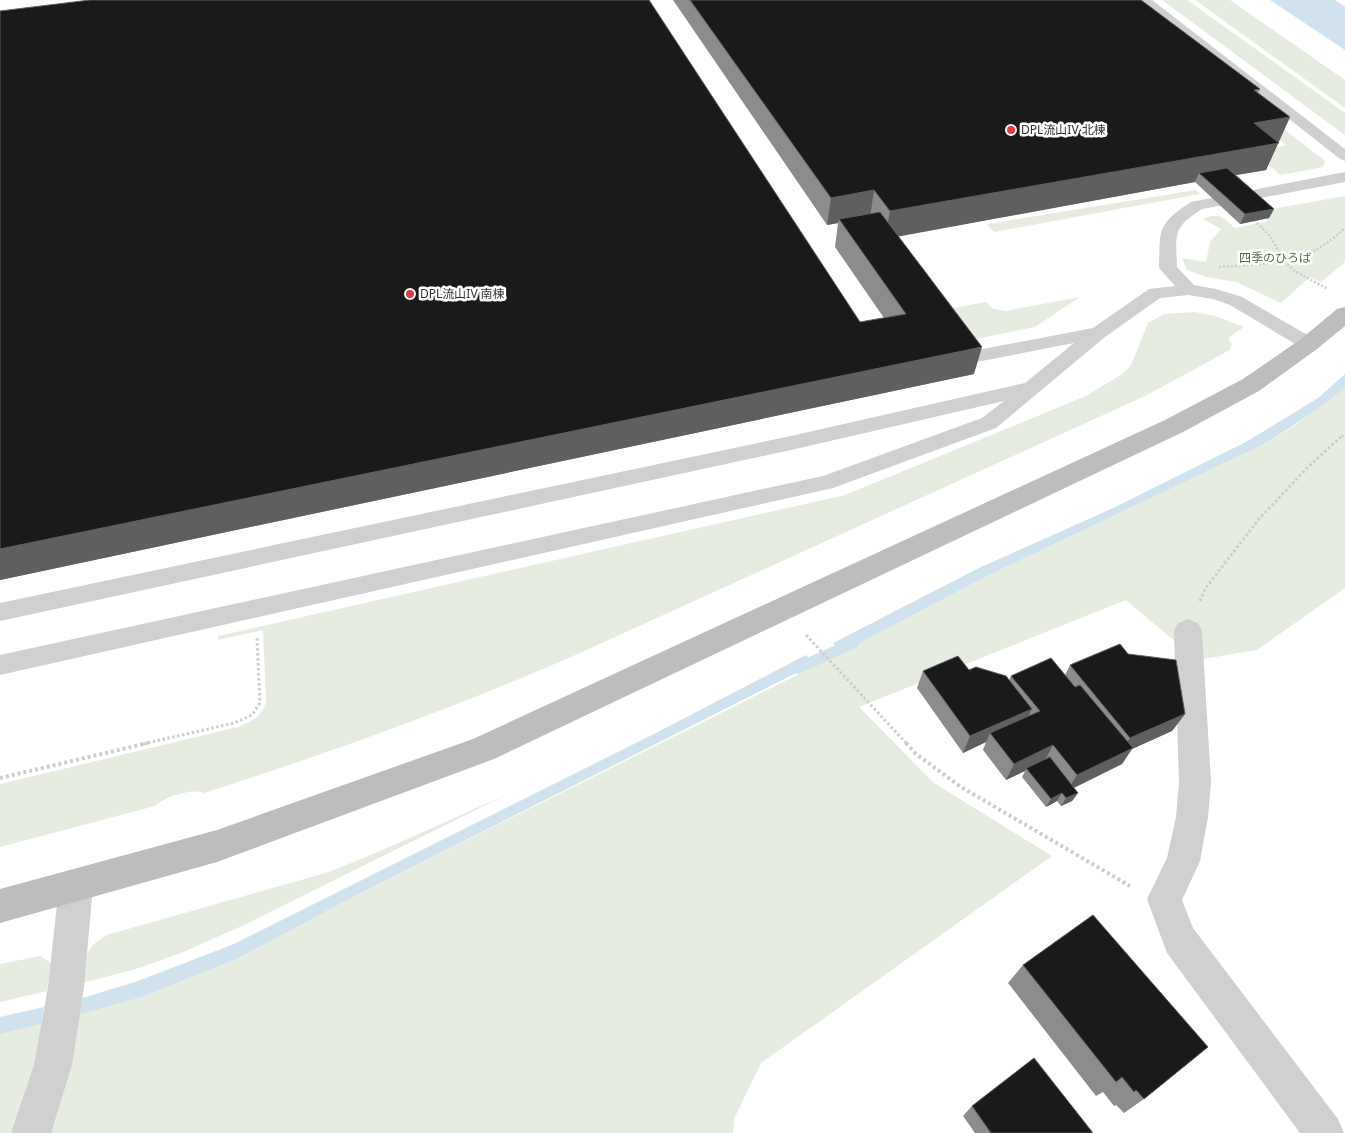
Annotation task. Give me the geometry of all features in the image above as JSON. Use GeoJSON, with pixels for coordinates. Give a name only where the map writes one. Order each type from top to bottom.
{"type":"FeatureCollection","features":[{"type":"Feature","properties":{"kind":"street"},"geometry":{"type":"LineString","coordinates":[[0,906],[217,846],[483,748],[1174,426],[1252,385],[1309,344],[1345,314]]}},
{"type":"Feature","properties":{"kind":"street"},"geometry":{"type":"LineString","coordinates":[[1188,631],[1195,783],[1192,817],[1183,861],[1164,898],[1180,940],[1324,1133]]}},
{"type":"Feature","properties":{"kind":"street"},"geometry":{"type":"LineString","coordinates":[[31,1133],[53,1065],[63,1003],[76,886]]}},
{"type":"Feature","properties":{"kind":"lane"},"geometry":{"type":"LineString","coordinates":[[1144,0],[1345,156]]}},
{"type":"Feature","properties":{"kind":"lane"},"geometry":{"type":"LineString","coordinates":[[1309,344],[1236,300],[1181,283],[1168,268],[1166,247],[1168,234],[1177,218],[1197,205],[1345,177]]}},
{"type":"Feature","properties":{"kind":"lane"},"geometry":{"type":"LineString","coordinates":[[0,665],[826,483],[988,423],[1098,332],[1155,293],[1181,283]]}},
{"type":"Feature","properties":{"kind":"lane"},"geometry":{"type":"LineString","coordinates":[[937,355],[942,363],[1098,332]]}},
{"type":"Feature","properties":{"kind":"lane"},"geometry":{"type":"LineString","coordinates":[[0,612],[791,443],[1029,388]]}},
{"type":"Feature","properties":{"kind":"path"},"geometry":{"type":"LineString","coordinates":[[1230,199],[1270,236],[1285,262],[1304,277],[1328,289]]}},
{"type":"Feature","properties":{"kind":"path"},"geometry":{"type":"LineString","coordinates":[[1181,283],[1218,267],[1285,262],[1322,249],[1345,228]]}},
{"type":"Feature","properties":{"kind":"path"},"geometry":{"type":"LineString","coordinates":[[1188,631],[1205,589],[1260,519],[1307,468],[1345,434]]}},
{"type":"Feature","properties":{"kind":"path"},"geometry":{"type":"LineString","coordinates":[[0,778],[234,722],[252,715],[260,704],[257,631]]}},
{"type":"Feature","properties":{"kind":"path"},"geometry":{"type":"LineString","coordinates":[[807,636],[862,698],[916,754],[961,787],[1137,890],[1164,898]]}},
{"type":"Feature","properties":{"kind":"green space"},"geometry":{"type":"Polygon","coordinates":[[[1162,0],[1187,0],[1345,113],[1345,135],[1162,0]]]}},
{"type":"Feature","properties":{"kind":"green space"},"geometry":{"type":"Polygon","coordinates":[[[1195,0],[1230,0],[1345,80],[1345,108],[1195,0]]]}},
{"type":"Feature","properties":{"kind":"green space"},"geometry":{"type":"Polygon","coordinates":[[[1143,33],[1204,67],[1325,161],[1323,167],[1281,175],[1258,157],[1259,151],[1286,145],[1143,33]]]}},
{"type":"Feature","properties":{"kind":"green space"},"geometry":{"type":"Polygon","coordinates":[[[1196,190],[1200,194],[994,232],[987,224],[1196,190]]]}},
{"type":"Feature","properties":{"kind":"green space","name":"四季のひろば"},"geometry":{"type":"Polygon","coordinates":[[[1345,196],[1345,262],[1321,282],[1310,277],[1281,303],[1236,282],[1206,277],[1187,270],[1182,258],[1206,262],[1210,242],[1221,229],[1203,219],[1217,216],[1235,228],[1268,221],[1261,211],[1345,196]]]}},
{"type":"Feature","properties":{"kind":"green space"},"geometry":{"type":"Polygon","coordinates":[[[1080,297],[1035,327],[971,340],[948,309],[986,302],[993,309],[1006,311],[1080,297]]]}},
{"type":"Feature","properties":{"kind":"green space"},"geometry":{"type":"Polygon","coordinates":[[[1195,312],[1215,316],[1244,327],[1228,338],[1232,344],[1230,350],[1145,396],[571,657],[435,712],[251,778],[204,793],[178,794],[165,799],[155,806],[0,847],[0,784],[238,727],[252,721],[265,706],[266,701],[263,630],[218,640],[218,636],[845,495],[1086,396],[1122,374],[1131,365],[1148,323],[1164,314],[1195,312]]]}},
{"type":"Feature","properties":{"kind":"green space"},"geometry":{"type":"Polygon","coordinates":[[[1345,387],[1345,588],[1257,650],[1197,660],[1126,600],[859,707],[934,783],[1052,856],[761,1063],[734,1119],[733,1133],[0,1133],[0,1034],[142,997],[237,959],[353,897],[841,653],[987,576],[1254,449],[1293,427],[1345,387]]]}},
{"type":"Feature","properties":{"kind":"green space"},"geometry":{"type":"Polygon","coordinates":[[[508,794],[242,926],[181,953],[136,969],[82,983],[87,955],[99,940],[107,935],[329,872],[508,794]]]}},
{"type":"Feature","properties":{"kind":"green space"},"geometry":{"type":"Polygon","coordinates":[[[40,956],[50,962],[51,967],[47,991],[0,1002],[0,964],[40,956]]]}},
{"type":"Feature","properties":{"kind":"water"},"geometry":{"type":"Polygon","coordinates":[[[1270,0],[1335,0],[1345,7],[1345,50],[1270,0]]]}},
{"type":"Feature","properties":{"kind":"water"},"geometry":{"type":"Polygon","coordinates":[[[1345,374],[1345,387],[1301,420],[1254,449],[987,576],[841,653],[833,643],[979,568],[1111,509],[1246,442],[1318,398],[1345,374]]]}},
{"type":"Feature","properties":{"kind":"water"},"geometry":{"type":"Polygon","coordinates":[[[806,655],[814,664],[353,897],[237,959],[142,997],[77,1015],[79,999],[138,981],[234,944],[656,733],[806,655]]]}},
{"type":"Feature","properties":{"kind":"water"},"geometry":{"type":"Polygon","coordinates":[[[44,1007],[41,1024],[0,1034],[0,1017],[44,1007]]]}},
{"type":"Feature","properties":{"kind":"building","name":"DPL流山IV 南棟"},"geometry":{"type":"Polygon","coordinates":[[[90,0],[649,0],[860,322],[906,314],[839,219],[880,212],[982,347],[0,549],[0,11],[90,0]]]}},
{"type":"Feature","properties":{"kind":"building","name":"DPL流山IV 北棟"},"geometry":{"type":"Polygon","coordinates":[[[690,0],[1141,0],[1260,89],[1254,90],[1290,117],[1254,123],[1279,143],[890,211],[874,190],[831,198],[690,0]]]}},
{"type":"Feature","properties":{"kind":"building"},"geometry":{"type":"Polygon","coordinates":[[[1227,168],[1274,209],[1245,214],[1199,173],[1227,168]]]}},
{"type":"Feature","properties":{"kind":"building"},"geometry":{"type":"Polygon","coordinates":[[[1120,644],[1128,654],[1176,660],[1185,714],[1130,738],[1070,665],[1120,644]]]}},
{"type":"Feature","properties":{"kind":"building"},"geometry":{"type":"Polygon","coordinates":[[[958,656],[969,670],[976,667],[1006,676],[1032,709],[970,736],[923,671],[958,656]]]}},
{"type":"Feature","properties":{"kind":"building"},"geometry":{"type":"Polygon","coordinates":[[[1051,658],[1075,687],[1080,685],[1133,748],[1077,775],[1053,745],[1014,764],[990,733],[1040,711],[1011,676],[1051,658]]]}},
{"type":"Feature","properties":{"kind":"building"},"geometry":{"type":"Polygon","coordinates":[[[1050,757],[1078,793],[1066,798],[1062,793],[1051,799],[1026,768],[1050,757]]]}},
{"type":"Feature","properties":{"kind":"building"},"geometry":{"type":"Polygon","coordinates":[[[1093,915],[1208,1047],[1144,1099],[1136,1090],[1134,1092],[1122,1077],[1116,1082],[1023,965],[1093,915]]]}},
{"type":"Feature","properties":{"kind":"building"},"geometry":{"type":"Polygon","coordinates":[[[1034,1058],[1093,1133],[991,1133],[972,1106],[1034,1058]]]}},
{"type":"Feature","properties":{"kind":"waterway"},"geometry":{"type":"LineString","coordinates":[[798,668],[852,643]]}},
{"type":"Feature","properties":{"kind":"place","name":"DPL流山IV 北棟"},"geometry":{"type":"Point","coordinates":[1011,130]}},
{"type":"Feature","properties":{"kind":"place","name":"DPL流山IV 南棟"},"geometry":{"type":"Point","coordinates":[410,294]}}]}
